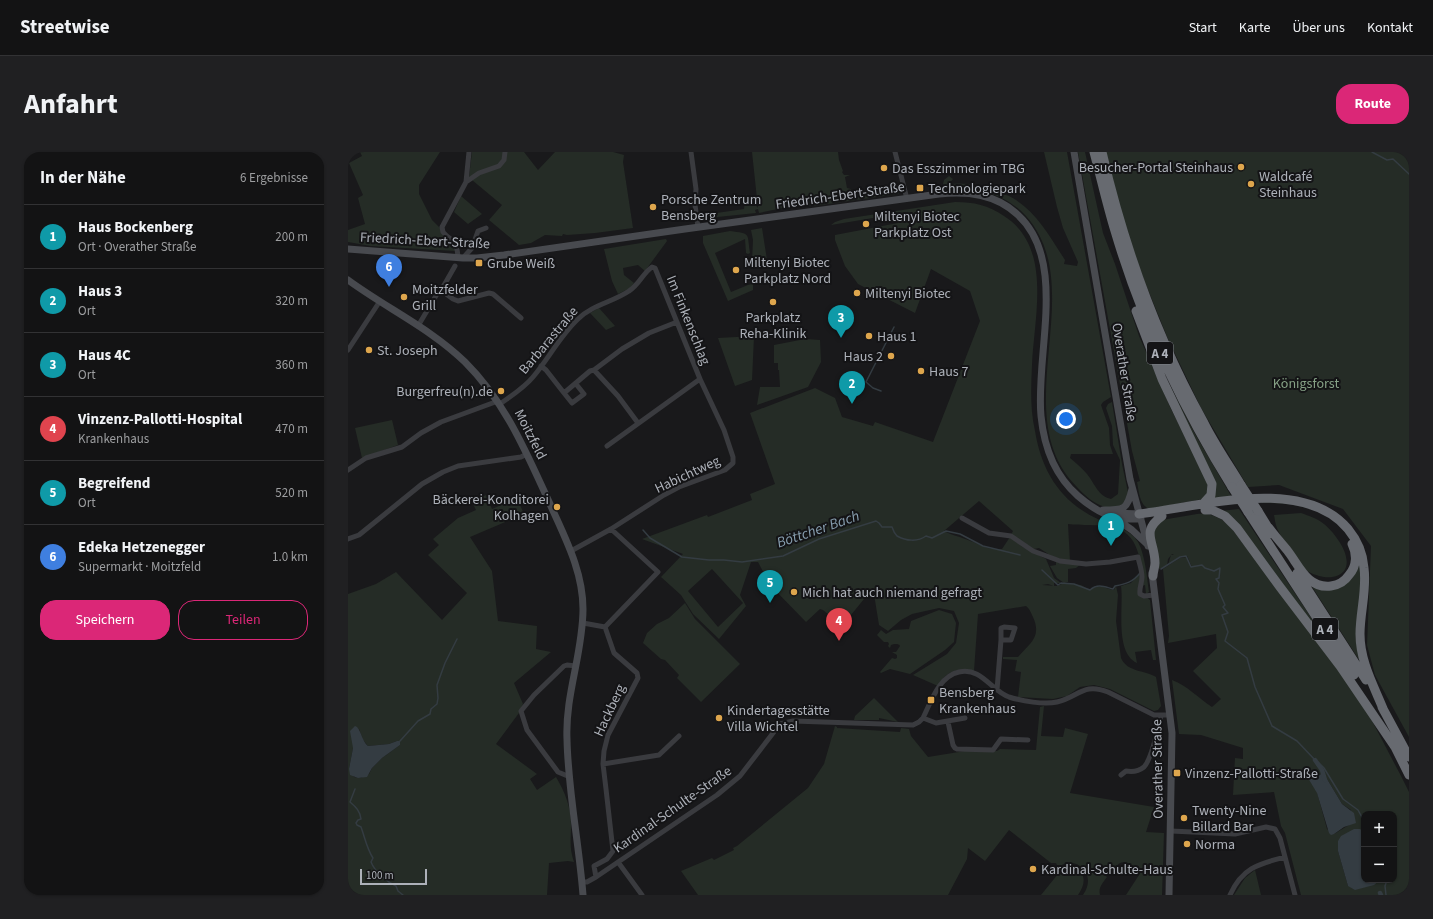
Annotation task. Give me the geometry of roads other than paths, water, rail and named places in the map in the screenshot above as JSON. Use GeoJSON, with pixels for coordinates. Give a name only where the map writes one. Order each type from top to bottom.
{"type":"FeatureCollection","features":[{"type":"Feature","properties":{"kind":"highway","name":"A 4"},"geometry":{"type":"LineString","coordinates":[[1094,152],[1108,210],[1135,292],[1162,358],[1189,413],[1237,486],[1258,511],[1347,649],[1384,711],[1409,757]]}},
{"type":"Feature","properties":{"kind":"highway","name":"A 4"},"geometry":{"type":"LineString","coordinates":[[1102,152],[1114,201],[1129,250],[1156,324],[1195,408],[1237,486],[1248,512],[1372,705],[1409,775]]}},
{"type":"Feature","properties":{"kind":"highway"},"geometry":{"type":"LineString","coordinates":[[1108,210],[1116,247],[1152,354],[1173,404],[1212,484],[1211,495],[1203,507]]}},
{"type":"Feature","properties":{"kind":"highway"},"geometry":{"type":"LineString","coordinates":[[1140,517],[1242,500],[1262,499],[1307,504],[1326,511],[1335,517],[1347,527],[1360,549],[1365,584],[1360,634],[1362,654],[1367,672],[1384,711]]}},
{"type":"Feature","properties":{"kind":"highway"},"geometry":{"type":"LineString","coordinates":[[1140,517],[1162,516],[1203,507],[1239,505],[1278,505],[1315,512],[1332,521],[1348,538],[1355,555],[1355,564],[1352,572],[1343,581],[1334,586],[1321,586],[1316,584],[1304,576],[1269,528]]}},
{"type":"Feature","properties":{"kind":"highway"},"geometry":{"type":"LineString","coordinates":[[1203,507],[1224,516],[1237,528],[1340,666],[1396,750]]}},
{"type":"Feature","properties":{"kind":"highway"},"geometry":{"type":"LineString","coordinates":[[1153,576],[1155,563],[1150,530],[1155,521],[1162,516]]}},
{"type":"Feature","properties":{"kind":"main road","name":"Overather Straße"},"geometry":{"type":"LineString","coordinates":[[1074,152],[1132,488],[1148,546],[1153,576],[1173,742],[1169,895]]}},
{"type":"Feature","properties":{"kind":"main road","name":"Friedrich-Ebert-Straße"},"geometry":{"type":"LineString","coordinates":[[348,249],[477,258],[954,193],[988,196],[1002,202],[1010,208],[1032,230],[1042,256],[1046,279],[1046,303],[1040,388],[1041,415],[1044,435],[1050,458],[1057,472],[1069,488],[1088,505]]}},
{"type":"Feature","properties":{"kind":"main road","name":"Moitzfeld"},"geometry":{"type":"LineString","coordinates":[[348,280],[452,350],[486,385],[514,428],[576,564],[582,588],[583,623],[571,693],[566,738],[583,895]]}},
{"type":"Feature","properties":{"kind":"main road"},"geometry":{"type":"LineString","coordinates":[[1103,510],[1117,510],[1124,507],[1128,503],[1132,488]]}},
{"type":"Feature","properties":{"kind":"main road"},"geometry":{"type":"LineString","coordinates":[[1088,505],[1119,514],[1140,517]]}},
{"type":"Feature","properties":{"kind":"main road"},"geometry":{"type":"LineString","coordinates":[[1088,505],[1096,511],[1114,518],[1132,530],[1148,546]]}},
{"type":"Feature","properties":{"kind":"main road"},"geometry":{"type":"LineString","coordinates":[[1114,518],[1140,517]]}},
{"type":"Feature","properties":{"kind":"street"},"geometry":{"type":"LineString","coordinates":[[469,152],[466,182],[442,227],[443,232],[445,235],[454,240],[460,257],[472,248],[478,231],[486,228]]}},
{"type":"Feature","properties":{"kind":"street"},"geometry":{"type":"LineString","coordinates":[[466,182],[499,166],[504,160],[505,152]]}},
{"type":"Feature","properties":{"kind":"street"},"geometry":{"type":"LineString","coordinates":[[691,152],[696,189],[695,205],[698,227]]}},
{"type":"Feature","properties":{"kind":"street"},"geometry":{"type":"LineString","coordinates":[[895,152],[907,199]]}},
{"type":"Feature","properties":{"kind":"street"},"geometry":{"type":"LineString","coordinates":[[418,326],[437,294],[442,291],[455,266]]}},
{"type":"Feature","properties":{"kind":"street","name":"Im Finkenschlag"},"geometry":{"type":"LineString","coordinates":[[607,446],[700,379],[658,273],[654,267]]}},
{"type":"Feature","properties":{"kind":"street","name":"Barbarastraße"},"geometry":{"type":"LineString","coordinates":[[348,470],[366,458],[402,447],[421,433],[441,422],[499,403],[527,384],[552,350],[577,320],[584,314],[630,291],[648,270],[654,267]]}},
{"type":"Feature","properties":{"kind":"street"},"geometry":{"type":"LineString","coordinates":[[442,291],[452,299],[458,301],[489,293],[493,294],[521,318]]}},
{"type":"Feature","properties":{"kind":"street"},"geometry":{"type":"LineString","coordinates":[[348,350],[380,301]]}},
{"type":"Feature","properties":{"kind":"street"},"geometry":{"type":"LineString","coordinates":[[564,393],[622,349],[650,333],[677,322]]}},
{"type":"Feature","properties":{"kind":"street"},"geometry":{"type":"LineString","coordinates":[[541,366],[546,370],[572,403],[584,394],[576,384]]}},
{"type":"Feature","properties":{"kind":"street"},"geometry":{"type":"LineString","coordinates":[[592,371],[618,396],[638,423]]}},
{"type":"Feature","properties":{"kind":"street","name":"Habichtweg"},"geometry":{"type":"LineString","coordinates":[[571,551],[611,529],[669,492],[725,470],[733,463],[733,457],[724,430],[700,379]]}},
{"type":"Feature","properties":{"kind":"street"},"geometry":{"type":"LineString","coordinates":[[348,539],[360,535],[422,484],[443,472],[458,466],[521,457],[527,454]]}},
{"type":"Feature","properties":{"kind":"street"},"geometry":{"type":"LineString","coordinates":[[962,518],[989,533],[1010,536],[1033,551],[1060,561],[1086,564],[1110,562],[1138,557],[1142,580],[1140,594],[1144,596],[1155,595]]}},
{"type":"Feature","properties":{"kind":"street"},"geometry":{"type":"LineString","coordinates":[[583,623],[605,627],[658,572],[611,529]]}},
{"type":"Feature","properties":{"kind":"street","name":"Hackberg"},"geometry":{"type":"LineString","coordinates":[[596,877],[594,866],[607,859],[613,851],[603,764],[604,751],[608,735],[638,678],[637,673],[614,653],[605,627]]}},
{"type":"Feature","properties":{"kind":"street"},"geometry":{"type":"LineString","coordinates":[[997,690],[1001,640]]}},
{"type":"Feature","properties":{"kind":"street"},"geometry":{"type":"LineString","coordinates":[[570,777],[558,772],[527,730],[522,710],[534,695],[564,666],[576,666]]}},
{"type":"Feature","properties":{"kind":"street"},"geometry":{"type":"LineString","coordinates":[[965,718],[948,722],[932,722],[923,718],[942,682],[954,673],[963,671],[975,673],[986,679],[1001,693],[1014,698],[1045,703],[1063,700],[1080,691],[1090,688],[1101,689],[1154,715],[1161,716],[1170,714]]}},
{"type":"Feature","properties":{"kind":"street"},"geometry":{"type":"LineString","coordinates":[[1121,775],[1126,771],[1130,772],[1141,769],[1148,761],[1161,716]]}},
{"type":"Feature","properties":{"kind":"street","name":"Kardinal-Schulte-Straße"},"geometry":{"type":"LineString","coordinates":[[582,882],[587,882],[596,877],[717,795],[740,776],[780,724],[793,721],[909,726],[916,724],[923,718]]}},
{"type":"Feature","properties":{"kind":"street"},"geometry":{"type":"LineString","coordinates":[[948,722],[953,744],[957,749],[993,750],[1001,739],[1028,740]]}},
{"type":"Feature","properties":{"kind":"street"},"geometry":{"type":"LineString","coordinates":[[603,764],[659,755],[679,736]]}},
{"type":"Feature","properties":{"kind":"street"},"geometry":{"type":"LineString","coordinates":[[1171,831],[1235,834],[1266,827],[1275,829],[1280,838],[1295,895]]}},
{"type":"Feature","properties":{"kind":"street"},"geometry":{"type":"LineString","coordinates":[[1230,895],[1238,881],[1247,871],[1260,864],[1285,857]]}},
{"type":"Feature","properties":{"kind":"street"},"geometry":{"type":"LineString","coordinates":[[618,862],[642,895]]}},
{"type":"Feature","properties":{"kind":"waterway"},"geometry":{"type":"LineString","coordinates":[[1372,152],[1387,160],[1393,159],[1409,174]]}},
{"type":"Feature","properties":{"kind":"waterway"},"geometry":{"type":"LineString","coordinates":[[881,391],[873,388],[866,382],[894,327]]}},
{"type":"Feature","properties":{"kind":"waterway","name":"Böttcher Bach"},"geometry":{"type":"LineString","coordinates":[[643,530],[650,538],[682,557],[709,560],[742,562],[783,556],[819,539],[876,521],[882,527],[892,527],[897,536],[904,539],[916,540],[926,536],[932,538],[946,531],[960,534],[983,546],[1020,555]]}},
{"type":"Feature","properties":{"kind":"waterway","name":"Böttcher Bach"},"geometry":{"type":"LineString","coordinates":[[1161,569],[1180,557],[1186,556],[1191,567],[1202,565],[1205,568],[1214,571],[1220,568],[1219,578],[1216,579],[1219,583],[1218,589],[1225,605],[1223,607],[1228,613],[1222,615],[1228,632],[1225,641],[1247,658],[1255,687],[1272,726],[1297,741],[1324,768],[1343,799],[1358,810],[1361,816]]}},
{"type":"Feature","properties":{"kind":"waterway","name":"Böttcher Bach"},"geometry":{"type":"LineString","coordinates":[[1042,570],[1058,585],[1061,583],[1074,584],[1090,590],[1099,586],[1113,589],[1115,586],[1132,581],[1140,573]]}},
{"type":"Feature","properties":{"kind":"waterway"},"geometry":{"type":"LineString","coordinates":[[400,741],[418,721],[430,714],[431,709],[437,704],[437,685],[445,663],[457,639]]}},
{"type":"Feature","properties":{"kind":"waterway","name":"Böttcher Bach"},"geometry":{"type":"LineString","coordinates":[[1315,760],[1322,770],[1325,780]]}},
{"type":"Feature","properties":{"kind":"waterway"},"geometry":{"type":"LineString","coordinates":[[355,789],[350,802],[359,811],[361,819],[356,823],[361,827],[373,858],[371,862],[378,873],[396,886],[398,891],[403,895]]}},
{"type":"Feature","properties":{"kind":"waterway","name":"Böttcher Bach"},"geometry":{"type":"LineString","coordinates":[[1386,883],[1386,895]]}},
{"type":"Feature","properties":{"kind":"place","name":"Besucher-Portal Steinhaus"},"geometry":{"type":"Point","coordinates":[1241,167]}},
{"type":"Feature","properties":{"kind":"place","name":"Das Esszimmer im TBG"},"geometry":{"type":"Point","coordinates":[884,168]}},
{"type":"Feature","properties":{"kind":"place","name":"Waldcafé Steinhaus"},"geometry":{"type":"Point","coordinates":[1251,184]}},
{"type":"Feature","properties":{"kind":"place","name":"Technologiepark"},"geometry":{"type":"Point","coordinates":[920,188]}},
{"type":"Feature","properties":{"kind":"place","name":"Porsche Zentrum Bensberg"},"geometry":{"type":"Point","coordinates":[653,207]}},
{"type":"Feature","properties":{"kind":"place","name":"Miltenyi Biotec Parkplatz Ost"},"geometry":{"type":"Point","coordinates":[866,224]}},
{"type":"Feature","properties":{"kind":"place","name":"Grube Weiß"},"geometry":{"type":"Point","coordinates":[479,263]}},
{"type":"Feature","properties":{"kind":"place","name":"Miltenyi Biotec Parkplatz Nord"},"geometry":{"type":"Point","coordinates":[736,270]}},
{"type":"Feature","properties":{"kind":"place","name":"Edeka Hetzenegger"},"geometry":{"type":"Point","coordinates":[389,287]}},
{"type":"Feature","properties":{"kind":"place","name":"Miltenyi Biotec"},"geometry":{"type":"Point","coordinates":[857,293]}},
{"type":"Feature","properties":{"kind":"place","name":"Moitzfelder Grill"},"geometry":{"type":"Point","coordinates":[404,297]}},
{"type":"Feature","properties":{"kind":"place","name":"Parkplatz Reha-Klinik"},"geometry":{"type":"Point","coordinates":[773,302]}},
{"type":"Feature","properties":{"kind":"place","name":"Haus 1"},"geometry":{"type":"Point","coordinates":[869,336]}},
{"type":"Feature","properties":{"kind":"place","name":"Haus 4C"},"geometry":{"type":"Point","coordinates":[841,338]}},
{"type":"Feature","properties":{"kind":"place","name":"St. Joseph"},"geometry":{"type":"Point","coordinates":[369,350]}},
{"type":"Feature","properties":{"kind":"place","name":"Haus 2"},"geometry":{"type":"Point","coordinates":[891,356]}},
{"type":"Feature","properties":{"kind":"place","name":"Haus 7"},"geometry":{"type":"Point","coordinates":[921,371]}},
{"type":"Feature","properties":{"kind":"place","name":"Burgerfreu(n).de"},"geometry":{"type":"Point","coordinates":[501,391]}},
{"type":"Feature","properties":{"kind":"place","name":"Haus 3"},"geometry":{"type":"Point","coordinates":[852,404]}},
{"type":"Feature","properties":{"kind":"place","name":"Bäckerei-Konditorei Kolhagen"},"geometry":{"type":"Point","coordinates":[557,507]}},
{"type":"Feature","properties":{"kind":"place","name":"Haus Bockenberg"},"geometry":{"type":"Point","coordinates":[1111,546]}},
{"type":"Feature","properties":{"kind":"place","name":"Mich hat auch niemand gefragt"},"geometry":{"type":"Point","coordinates":[794,592]}},
{"type":"Feature","properties":{"kind":"place","name":"Begreifend"},"geometry":{"type":"Point","coordinates":[770,603]}},
{"type":"Feature","properties":{"kind":"place","name":"Vinzenz-Pallotti-Hospital"},"geometry":{"type":"Point","coordinates":[839,641]}},
{"type":"Feature","properties":{"kind":"place","name":"Bensberg Krankenhaus"},"geometry":{"type":"Point","coordinates":[931,700]}},
{"type":"Feature","properties":{"kind":"place","name":"Kindertagesstätte Villa Wichtel"},"geometry":{"type":"Point","coordinates":[719,718]}},
{"type":"Feature","properties":{"kind":"place","name":"Vinzenz-Pallotti-Straße"},"geometry":{"type":"Point","coordinates":[1177,773]}},
{"type":"Feature","properties":{"kind":"place","name":"Twenty-Nine Billard Bar"},"geometry":{"type":"Point","coordinates":[1184,818]}},
{"type":"Feature","properties":{"kind":"place","name":"Norma"},"geometry":{"type":"Point","coordinates":[1187,844]}},
{"type":"Feature","properties":{"kind":"place","name":"Kardinal-Schulte-Haus"},"geometry":{"type":"Point","coordinates":[1033,869]}},
{"type":"Feature","properties":{"kind":"park label","name":"Königsforst"},"geometry":{"type":"Point","coordinates":[1306,383]}}]}
